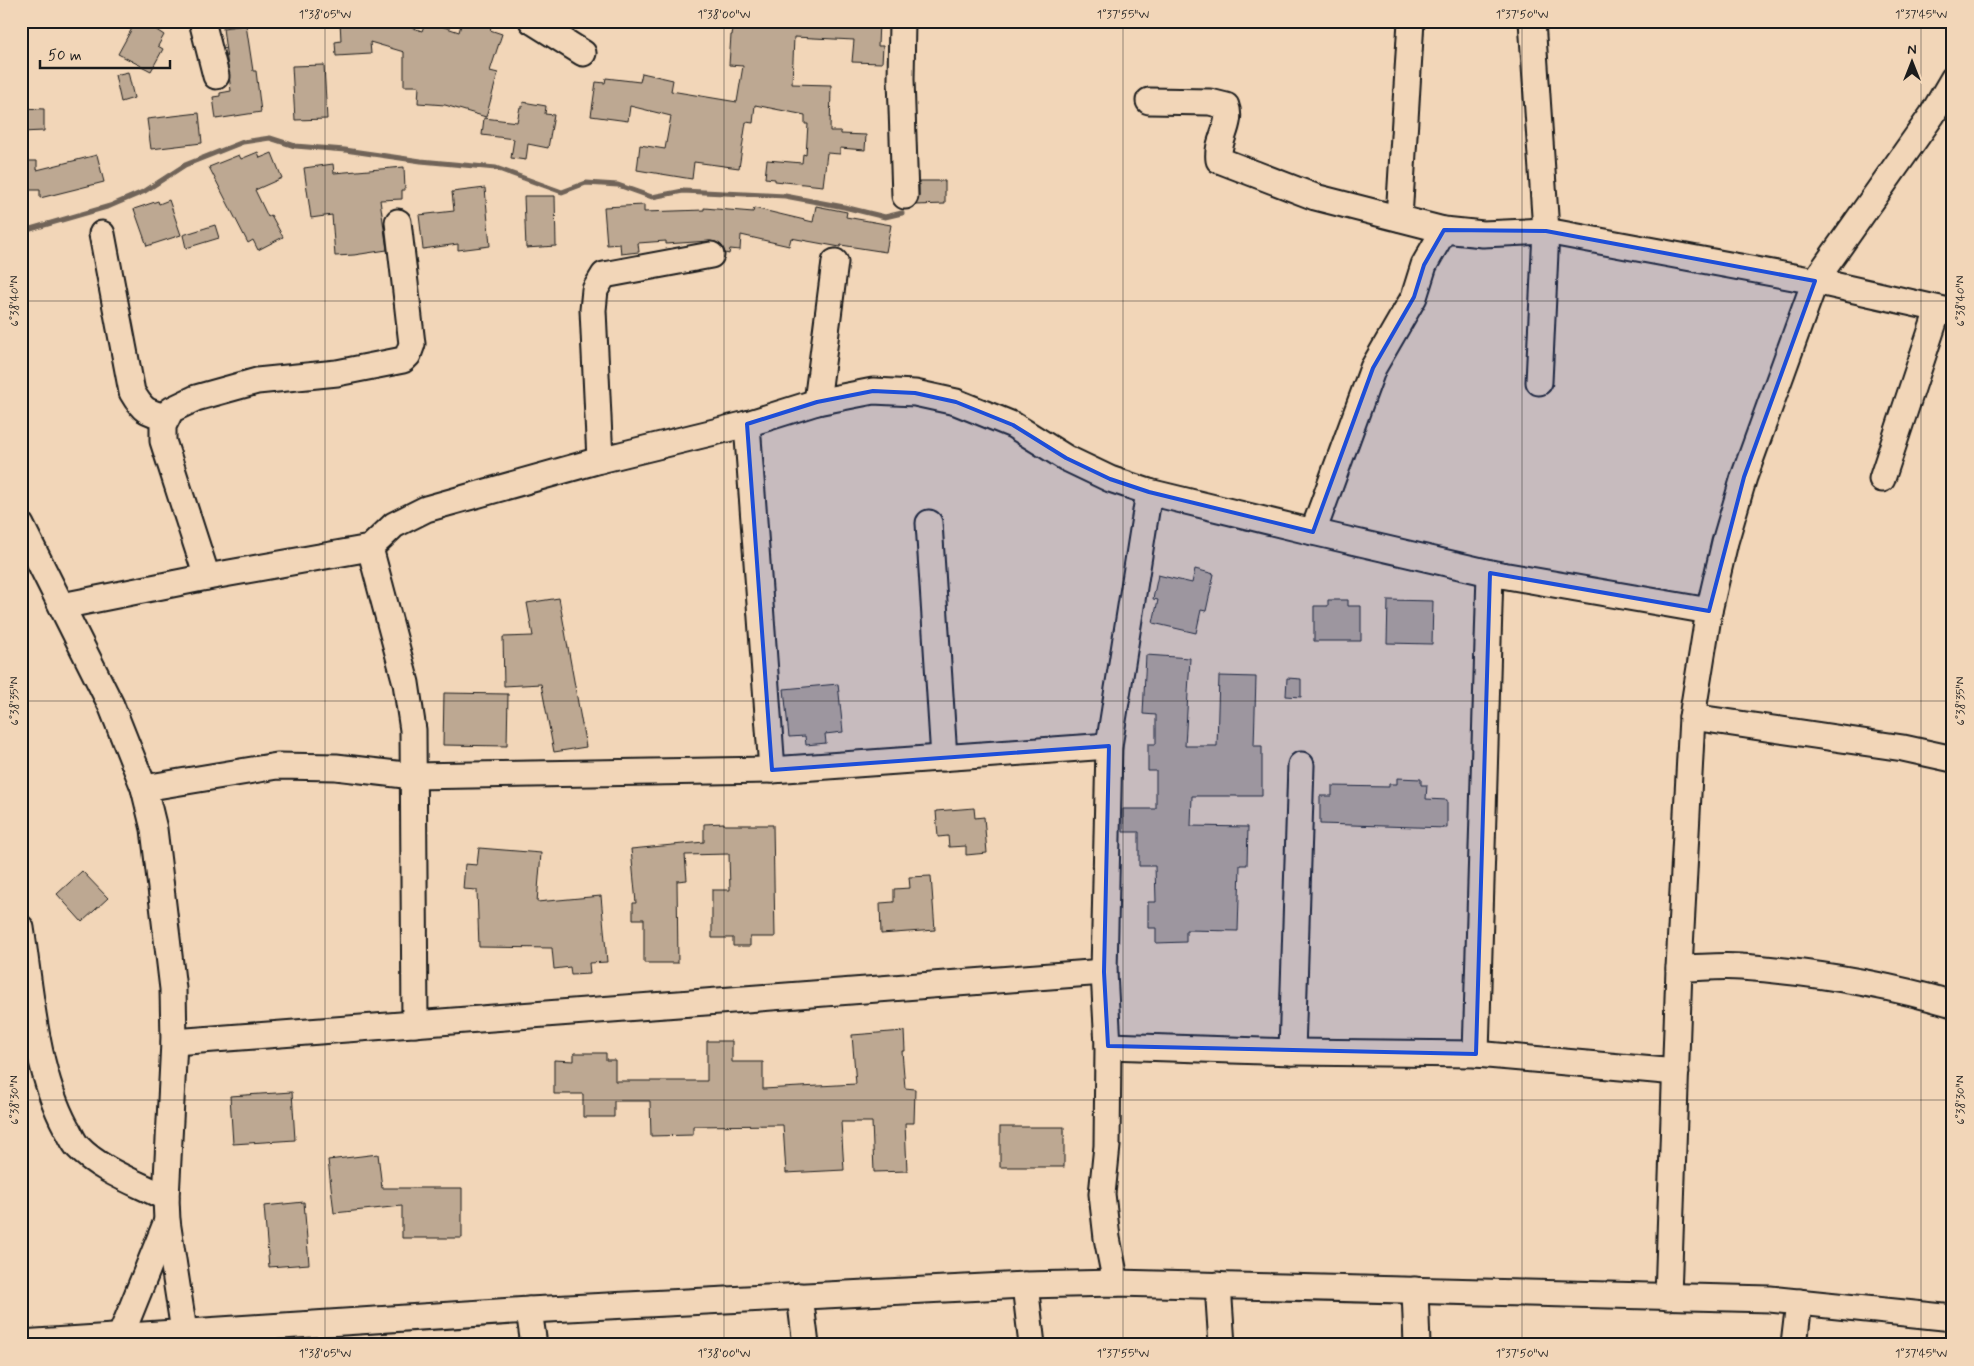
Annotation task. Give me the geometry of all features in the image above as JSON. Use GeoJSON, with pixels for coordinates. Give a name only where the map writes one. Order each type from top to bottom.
{"type":"FeatureCollection","features":[{"type":"Feature","properties":{"kind":"street"},"geometry":{"type":"LineString","coordinates":[[202,21],[216,76]]}},
{"type":"Feature","properties":{"kind":"street"},"geometry":{"type":"LineString","coordinates":[[532,21],[584,53]]}},
{"type":"Feature","properties":{"kind":"street"},"geometry":{"type":"LineString","coordinates":[[902,21],[901,79],[905,196]]}},
{"type":"Feature","properties":{"kind":"street"},"geometry":{"type":"LineString","coordinates":[[1399,218],[1412,21]]}},
{"type":"Feature","properties":{"kind":"street"},"geometry":{"type":"LineString","coordinates":[[1532,21],[1546,231],[1539,382]]}},
{"type":"Feature","properties":{"kind":"street"},"geometry":{"type":"LineString","coordinates":[[1668,1297],[1679,968],[1692,716],[1709,611],[1725,542],[1744,477],[1815,281],[1932,114],[1953,79]]}},
{"type":"Feature","properties":{"kind":"street"},"geometry":{"type":"LineString","coordinates":[[1149,101],[1210,102],[1226,106],[1230,115],[1218,150],[1219,160],[1315,197],[1444,230],[1483,234],[1546,231],[1815,281],[1945,311],[1882,479]]}},
{"type":"Feature","properties":{"kind":"street"},"geometry":{"type":"LineString","coordinates":[[207,577],[163,441],[163,426],[167,417],[172,410],[196,398],[257,382],[337,373],[403,360],[408,355],[412,344],[398,222]]}},
{"type":"Feature","properties":{"kind":"street"},"geometry":{"type":"LineString","coordinates":[[1313,532],[1373,368],[1414,297],[1424,265],[1444,230]]}},
{"type":"Feature","properties":{"kind":"street"},"geometry":{"type":"LineString","coordinates":[[102,234],[132,392],[140,406],[151,413],[167,417]]}},
{"type":"Feature","properties":{"kind":"street"},"geometry":{"type":"LineString","coordinates":[[600,460],[593,310],[595,290],[604,275],[711,255]]}},
{"type":"Feature","properties":{"kind":"street"},"geometry":{"type":"LineString","coordinates":[[817,402],[836,262]]}},
{"type":"Feature","properties":{"kind":"street"},"geometry":{"type":"LineString","coordinates":[[62,606],[207,577],[370,548],[394,526],[426,509],[600,460],[747,424],[817,402],[873,391],[915,393],[956,402],[1013,425],[1066,458],[1110,479],[1149,492],[1490,573],[1709,611]]}},
{"type":"Feature","properties":{"kind":"street"},"geometry":{"type":"LineString","coordinates":[[747,424],[772,770]]}},
{"type":"Feature","properties":{"kind":"street"},"geometry":{"type":"LineString","coordinates":[[1116,1283],[1107,1238],[1102,1194],[1107,1146],[1108,1046],[1104,972],[1109,746],[1149,492]]}},
{"type":"Feature","properties":{"kind":"street"},"geometry":{"type":"LineString","coordinates":[[929,523],[944,758]]}},
{"type":"Feature","properties":{"kind":"street"},"geometry":{"type":"LineString","coordinates":[[21,525],[110,705],[144,788],[154,829],[173,989],[174,1042],[167,1210],[184,1331]]}},
{"type":"Feature","properties":{"kind":"street"},"geometry":{"type":"LineString","coordinates":[[370,548],[406,683],[413,730],[415,1024]]}},
{"type":"Feature","properties":{"kind":"street"},"geometry":{"type":"LineString","coordinates":[[1476,1054],[1490,573]]}},
{"type":"Feature","properties":{"kind":"street"},"geometry":{"type":"LineString","coordinates":[[1692,716],[1903,748],[1953,759]]}},
{"type":"Feature","properties":{"kind":"street"},"geometry":{"type":"LineString","coordinates":[[144,788],[277,766],[336,766],[413,776],[772,770],[1109,746]]}},
{"type":"Feature","properties":{"kind":"street"},"geometry":{"type":"LineString","coordinates":[[1292,1052],[1301,765]]}},
{"type":"Feature","properties":{"kind":"street"},"geometry":{"type":"LineString","coordinates":[[21,928],[32,1066],[51,1093],[76,1145],[95,1162],[167,1210]]}},
{"type":"Feature","properties":{"kind":"street"},"geometry":{"type":"LineString","coordinates":[[1679,968],[1739,966],[1811,974],[1918,994],[1953,1004]]}},
{"type":"Feature","properties":{"kind":"street"},"geometry":{"type":"LineString","coordinates":[[174,1042],[1104,972]]}},
{"type":"Feature","properties":{"kind":"street"},"geometry":{"type":"LineString","coordinates":[[1108,1046],[1292,1052],[1476,1054],[1676,1072]]}},
{"type":"Feature","properties":{"kind":"street"},"geometry":{"type":"LineString","coordinates":[[121,1335],[167,1210]]}},
{"type":"Feature","properties":{"kind":"street"},"geometry":{"type":"LineString","coordinates":[[21,1343],[121,1335],[530,1310],[1024,1285],[1116,1283],[1770,1299],[1953,1318]]}},
{"type":"Feature","properties":{"kind":"street"},"geometry":{"type":"LineString","coordinates":[[1024,1285],[1032,1345]]}},
{"type":"Feature","properties":{"kind":"street"},"geometry":{"type":"LineString","coordinates":[[1218,1285],[1222,1345]]}},
{"type":"Feature","properties":{"kind":"street"},"geometry":{"type":"LineString","coordinates":[[1415,1290],[1417,1345]]}},
{"type":"Feature","properties":{"kind":"street"},"geometry":{"type":"LineString","coordinates":[[800,1296],[806,1345]]}},
{"type":"Feature","properties":{"kind":"street"},"geometry":{"type":"LineString","coordinates":[[1794,1345],[1800,1302]]}},
{"type":"Feature","properties":{"kind":"street"},"geometry":{"type":"LineString","coordinates":[[530,1310],[534,1345]]}},
{"type":"Feature","properties":{"kind":"highlighted area"},"geometry":{"type":"Polygon","coordinates":[[[1444,230],[1546,231],[1815,281],[1744,477],[1709,611],[1490,573],[1476,1054],[1108,1046],[1104,972],[1109,746],[772,770],[747,424],[817,402],[873,391],[915,393],[956,402],[1013,425],[1066,458],[1110,479],[1149,492],[1313,532],[1373,368],[1414,297],[1424,265],[1444,230]]]}},
{"type":"Feature","properties":{"kind":"building"},"geometry":{"type":"Polygon","coordinates":[[[136,21],[143,21],[164,35],[158,46],[163,49],[151,71],[118,54],[136,21]]]}},
{"type":"Feature","properties":{"kind":"building"},"geometry":{"type":"Polygon","coordinates":[[[340,21],[393,21],[422,31],[426,21],[459,32],[462,21],[493,21],[490,30],[502,34],[490,71],[498,73],[486,117],[445,105],[418,103],[419,86],[404,86],[404,52],[370,42],[371,54],[336,56],[335,42],[341,41],[340,21]]]}},
{"type":"Feature","properties":{"kind":"building"},"geometry":{"type":"Polygon","coordinates":[[[734,21],[879,21],[878,46],[883,46],[882,63],[852,62],[854,40],[794,37],[792,84],[831,85],[830,131],[841,131],[841,134],[866,135],[865,150],[840,148],[840,154],[827,153],[823,186],[775,181],[775,179],[765,178],[767,160],[802,163],[803,154],[806,155],[808,124],[805,124],[805,115],[755,105],[753,123],[746,122],[739,168],[694,162],[692,179],[637,170],[640,145],[665,149],[671,116],[630,106],[628,121],[591,116],[596,82],[605,83],[606,78],[640,82],[642,73],[673,80],[671,91],[737,102],[743,66],[729,65],[734,21]]]}},
{"type":"Feature","properties":{"kind":"building"},"geometry":{"type":"Polygon","coordinates":[[[246,25],[253,71],[256,71],[261,112],[216,119],[213,97],[220,96],[220,93],[231,91],[223,28],[246,25]]]}},
{"type":"Feature","properties":{"kind":"building"},"geometry":{"type":"Polygon","coordinates":[[[324,65],[327,119],[295,120],[292,66],[324,65]]]}},
{"type":"Feature","properties":{"kind":"building"},"geometry":{"type":"Polygon","coordinates":[[[128,72],[134,98],[121,102],[115,75],[128,72]]]}},
{"type":"Feature","properties":{"kind":"building"},"geometry":{"type":"Polygon","coordinates":[[[523,102],[546,106],[545,114],[554,115],[548,148],[528,144],[526,160],[511,158],[514,139],[482,135],[484,118],[517,122],[523,102]]]}},
{"type":"Feature","properties":{"kind":"building"},"geometry":{"type":"Polygon","coordinates":[[[21,108],[44,109],[44,131],[21,132],[21,108]]]}},
{"type":"Feature","properties":{"kind":"building"},"geometry":{"type":"Polygon","coordinates":[[[199,113],[202,143],[151,149],[147,119],[199,113]]]}},
{"type":"Feature","properties":{"kind":"building"},"geometry":{"type":"Polygon","coordinates":[[[258,152],[260,158],[272,153],[282,178],[255,190],[268,217],[271,215],[283,237],[258,250],[253,240],[248,243],[209,167],[239,155],[241,159],[258,152]]]}},
{"type":"Feature","properties":{"kind":"building"},"geometry":{"type":"Polygon","coordinates":[[[97,155],[104,182],[40,198],[40,190],[21,190],[21,161],[37,161],[37,170],[97,155]]]}},
{"type":"Feature","properties":{"kind":"building"},"geometry":{"type":"Polygon","coordinates":[[[333,164],[334,173],[404,167],[405,190],[402,190],[402,199],[380,200],[387,250],[335,256],[332,215],[311,218],[304,168],[333,164]]]}},
{"type":"Feature","properties":{"kind":"building"},"geometry":{"type":"Polygon","coordinates":[[[919,181],[945,181],[945,204],[916,205],[919,196],[919,181]]]}},
{"type":"Feature","properties":{"kind":"building"},"geometry":{"type":"Polygon","coordinates":[[[485,188],[490,246],[458,250],[458,244],[423,249],[419,215],[454,211],[452,192],[485,188]]]}},
{"type":"Feature","properties":{"kind":"building"},"geometry":{"type":"Polygon","coordinates":[[[524,196],[555,196],[556,246],[526,248],[524,196]]]}},
{"type":"Feature","properties":{"kind":"building"},"geometry":{"type":"Polygon","coordinates":[[[169,200],[181,235],[147,246],[134,209],[158,201],[159,204],[169,200]]]}},
{"type":"Feature","properties":{"kind":"building"},"geometry":{"type":"Polygon","coordinates":[[[644,205],[644,212],[704,210],[704,208],[753,212],[754,208],[813,222],[816,206],[847,212],[846,217],[891,225],[886,252],[841,245],[840,247],[791,238],[789,246],[741,235],[740,250],[730,249],[729,254],[725,253],[722,246],[716,242],[709,241],[666,244],[666,241],[638,243],[639,252],[621,254],[620,244],[607,245],[604,207],[644,205]]]}},
{"type":"Feature","properties":{"kind":"building"},"geometry":{"type":"Polygon","coordinates":[[[215,225],[219,238],[186,248],[183,235],[215,225]]]}},
{"type":"Feature","properties":{"kind":"building"},"geometry":{"type":"Polygon","coordinates":[[[1195,569],[1214,574],[1206,611],[1201,610],[1196,633],[1153,623],[1158,600],[1153,599],[1158,575],[1192,583],[1195,569]]]}},
{"type":"Feature","properties":{"kind":"building"},"geometry":{"type":"Polygon","coordinates":[[[559,598],[586,747],[554,752],[541,684],[504,686],[503,637],[533,636],[527,603],[559,598]]]}},
{"type":"Feature","properties":{"kind":"building"},"geometry":{"type":"Polygon","coordinates":[[[1328,600],[1348,600],[1348,606],[1361,606],[1361,641],[1314,641],[1314,606],[1328,606],[1328,600]]]}},
{"type":"Feature","properties":{"kind":"building"},"geometry":{"type":"Polygon","coordinates":[[[1388,600],[1433,601],[1432,644],[1387,643],[1388,600]]]}},
{"type":"Feature","properties":{"kind":"building"},"geometry":{"type":"Polygon","coordinates":[[[1146,655],[1190,658],[1185,746],[1217,746],[1219,676],[1256,677],[1254,746],[1262,746],[1262,796],[1192,796],[1191,826],[1248,827],[1247,865],[1240,865],[1238,931],[1186,930],[1186,942],[1156,943],[1156,928],[1148,928],[1148,902],[1156,902],[1155,866],[1139,866],[1139,832],[1123,832],[1123,809],[1156,809],[1156,771],[1148,771],[1148,744],[1156,744],[1156,715],[1143,714],[1146,655]]]}},
{"type":"Feature","properties":{"kind":"building"},"geometry":{"type":"Polygon","coordinates":[[[1287,678],[1301,679],[1301,697],[1286,696],[1287,678]]]}},
{"type":"Feature","properties":{"kind":"building"},"geometry":{"type":"Polygon","coordinates":[[[838,684],[843,732],[825,734],[826,743],[806,745],[805,736],[789,737],[784,689],[838,684]]]}},
{"type":"Feature","properties":{"kind":"building"},"geometry":{"type":"Polygon","coordinates":[[[444,693],[508,694],[507,746],[443,745],[444,693]]]}},
{"type":"Feature","properties":{"kind":"building"},"geometry":{"type":"Polygon","coordinates":[[[1397,778],[1421,779],[1421,785],[1427,785],[1426,799],[1447,800],[1447,828],[1320,824],[1320,796],[1332,796],[1332,786],[1389,787],[1389,784],[1397,784],[1397,778]]]}},
{"type":"Feature","properties":{"kind":"building"},"geometry":{"type":"Polygon","coordinates":[[[974,808],[975,818],[984,817],[987,853],[966,855],[966,846],[949,847],[948,836],[938,837],[936,811],[974,808]]]}},
{"type":"Feature","properties":{"kind":"building"},"geometry":{"type":"Polygon","coordinates":[[[724,823],[724,825],[773,825],[775,937],[750,937],[750,946],[733,946],[733,938],[712,938],[712,890],[730,890],[729,854],[685,855],[687,880],[677,881],[678,963],[644,963],[644,919],[633,919],[633,903],[636,903],[631,849],[704,842],[704,824],[724,823]]]}},
{"type":"Feature","properties":{"kind":"building"},"geometry":{"type":"Polygon","coordinates":[[[479,848],[541,853],[537,902],[601,896],[607,962],[589,963],[590,974],[571,975],[570,967],[554,969],[552,948],[479,947],[477,890],[463,889],[465,864],[477,865],[479,848]]]}},
{"type":"Feature","properties":{"kind":"building"},"geometry":{"type":"Polygon","coordinates":[[[82,871],[108,898],[82,922],[57,894],[82,871]]]}},
{"type":"Feature","properties":{"kind":"building"},"geometry":{"type":"Polygon","coordinates":[[[931,876],[935,930],[881,934],[880,903],[894,902],[894,889],[910,888],[909,877],[931,876]]]}},
{"type":"Feature","properties":{"kind":"building"},"geometry":{"type":"Polygon","coordinates":[[[904,1031],[905,1051],[902,1051],[905,1088],[915,1089],[914,1123],[905,1123],[907,1171],[874,1172],[872,1122],[841,1122],[844,1170],[786,1173],[783,1125],[693,1126],[693,1135],[651,1136],[650,1101],[614,1101],[614,1117],[583,1117],[583,1094],[554,1094],[554,1060],[574,1061],[574,1053],[606,1053],[606,1060],[615,1060],[615,1081],[707,1081],[707,1041],[732,1041],[732,1062],[763,1062],[763,1089],[856,1084],[852,1035],[904,1031]]]}},
{"type":"Feature","properties":{"kind":"building"},"geometry":{"type":"Polygon","coordinates":[[[292,1092],[295,1140],[233,1144],[230,1096],[292,1092]]]}},
{"type":"Feature","properties":{"kind":"building"},"geometry":{"type":"Polygon","coordinates":[[[1000,1127],[1064,1127],[1064,1167],[1000,1167],[1000,1127]]]}},
{"type":"Feature","properties":{"kind":"building"},"geometry":{"type":"Polygon","coordinates":[[[378,1154],[382,1188],[462,1188],[462,1238],[402,1238],[402,1206],[334,1213],[328,1160],[378,1154]]]}},
{"type":"Feature","properties":{"kind":"building"},"geometry":{"type":"Polygon","coordinates":[[[304,1202],[309,1264],[269,1267],[264,1206],[304,1202]]]}},
{"type":"Feature","properties":{"kind":"waterway"},"geometry":{"type":"LineString","coordinates":[[21,229],[27,230],[110,206],[145,191],[185,165],[243,142],[270,138],[295,146],[496,168],[562,192],[586,183],[618,185],[652,197],[683,191],[785,196],[885,217],[902,213]]}}]}
